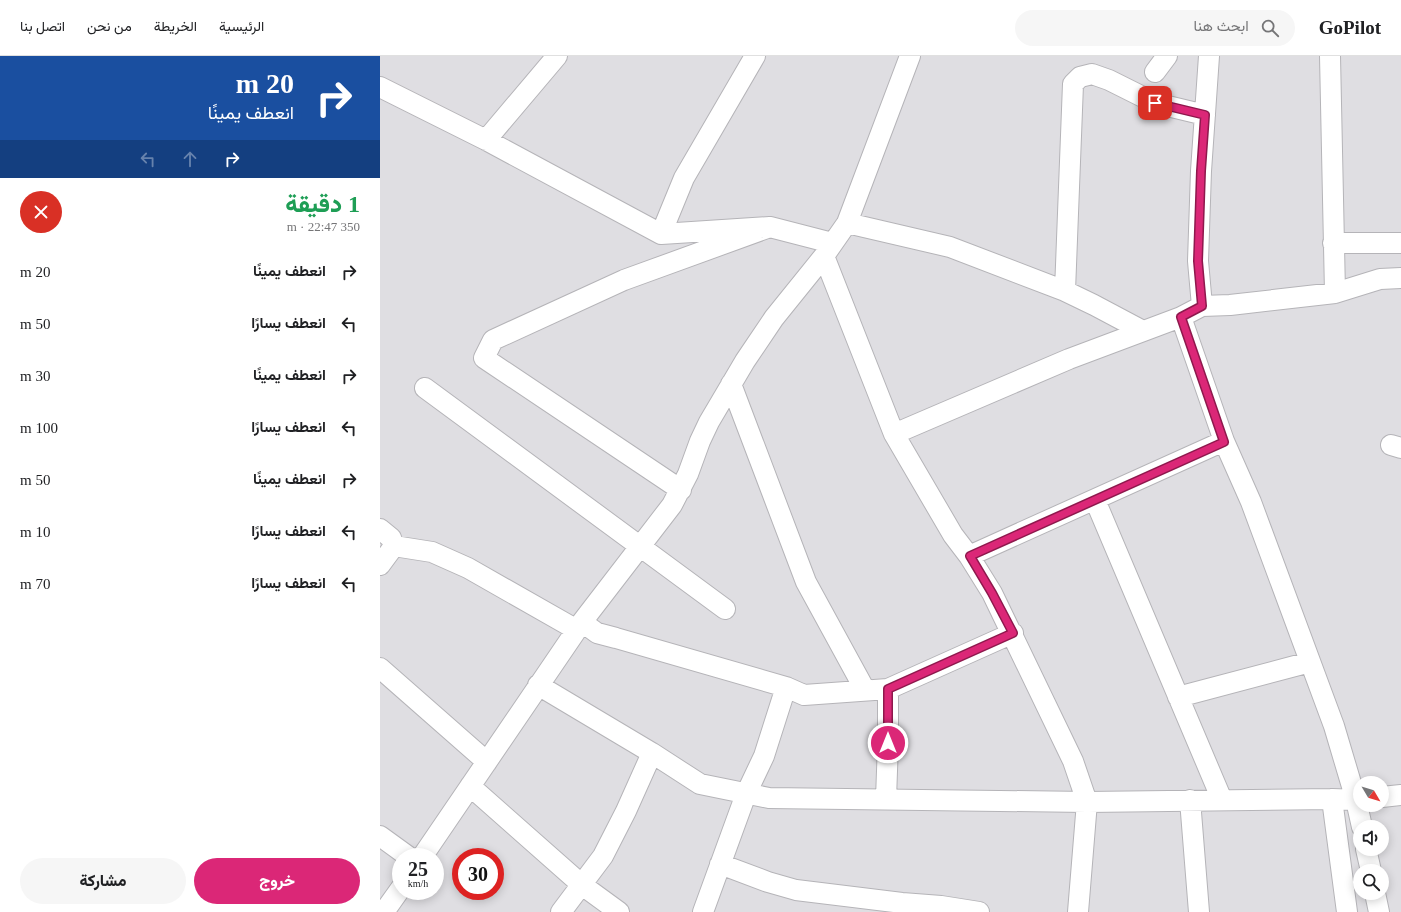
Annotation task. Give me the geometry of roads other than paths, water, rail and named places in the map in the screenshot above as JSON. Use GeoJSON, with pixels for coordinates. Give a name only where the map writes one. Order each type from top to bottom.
{"type":"FeatureCollection","features":[{"type":"Feature","properties":{"kind":"street"},"geometry":{"type":"LineString","coordinates":[[486,140],[557,56]]}},
{"type":"Feature","properties":{"kind":"street"},"geometry":{"type":"LineString","coordinates":[[661,234],[684,178],[755,56]]}},
{"type":"Feature","properties":{"kind":"street"},"geometry":{"type":"LineString","coordinates":[[428,848],[538,685],[580,626],[663,519],[681,490],[703,435],[731,384],[774,318],[847,223],[910,56]]}},
{"type":"Feature","properties":{"kind":"street"},"geometry":{"type":"LineString","coordinates":[[1155,72],[1167,56]]}},
{"type":"Feature","properties":{"kind":"street"},"geometry":{"type":"LineString","coordinates":[[1202,306],[1198,261],[1201,171],[1209,56]]}},
{"type":"Feature","properties":{"kind":"street"},"geometry":{"type":"LineString","coordinates":[[1330,56],[1335,293]]}},
{"type":"Feature","properties":{"kind":"street"},"geometry":{"type":"LineString","coordinates":[[1065,291],[1073,84],[1080,77],[1092,74],[1108,80],[1155,103],[1205,115]]}},
{"type":"Feature","properties":{"kind":"street"},"geometry":{"type":"LineString","coordinates":[[380,87],[486,140],[661,234],[770,228],[828,249]]}},
{"type":"Feature","properties":{"kind":"street"},"geometry":{"type":"LineString","coordinates":[[847,223],[950,247],[1065,291],[1143,331]]}},
{"type":"Feature","properties":{"kind":"street"},"geometry":{"type":"LineString","coordinates":[[681,490],[484,358],[493,340],[624,280],[770,228]]}},
{"type":"Feature","properties":{"kind":"street"},"geometry":{"type":"LineString","coordinates":[[1333,243],[1401,243]]}},
{"type":"Feature","properties":{"kind":"street"},"geometry":{"type":"LineString","coordinates":[[828,249],[894,434],[953,535],[970,556],[992,593],[1013,633],[1073,761],[1087,802],[1078,912]]}},
{"type":"Feature","properties":{"kind":"street"},"geometry":{"type":"LineString","coordinates":[[894,434],[1069,359],[1181,317],[1202,306],[1230,305],[1335,293],[1380,279],[1401,278]]}},
{"type":"Feature","properties":{"kind":"street"},"geometry":{"type":"LineString","coordinates":[[1181,317],[1224,442],[1250,502],[1334,726],[1353,785]]}},
{"type":"Feature","properties":{"kind":"street"},"geometry":{"type":"LineString","coordinates":[[731,384],[806,582],[865,690]]}},
{"type":"Feature","properties":{"kind":"street"},"geometry":{"type":"LineString","coordinates":[[425,388],[725,609]]}},
{"type":"Feature","properties":{"kind":"street"},"geometry":{"type":"LineString","coordinates":[[970,556],[1224,442]]}},
{"type":"Feature","properties":{"kind":"street"},"geometry":{"type":"LineString","coordinates":[[1095,500],[1222,800]]}},
{"type":"Feature","properties":{"kind":"street"},"geometry":{"type":"LineString","coordinates":[[380,529],[391,538],[394,546]]}},
{"type":"Feature","properties":{"kind":"street"},"geometry":{"type":"LineString","coordinates":[[394,546],[432,552],[468,568],[597,634],[616,638],[786,687],[804,696],[888,689],[1013,633]]}},
{"type":"Feature","properties":{"kind":"street"},"geometry":{"type":"LineString","coordinates":[[380,565],[394,546]]}},
{"type":"Feature","properties":{"kind":"street"},"geometry":{"type":"LineString","coordinates":[[1178,697],[1310,662]]}},
{"type":"Feature","properties":{"kind":"street"},"geometry":{"type":"LineString","coordinates":[[380,668],[486,762]]}},
{"type":"Feature","properties":{"kind":"street"},"geometry":{"type":"LineString","coordinates":[[538,685],[652,753],[700,784],[769,798],[1087,802],[1353,800]]}},
{"type":"Feature","properties":{"kind":"street"},"geometry":{"type":"LineString","coordinates":[[703,912],[746,794],[764,756],[786,687]]}},
{"type":"Feature","properties":{"kind":"street"},"geometry":{"type":"LineString","coordinates":[[886,799],[888,689]]}},
{"type":"Feature","properties":{"kind":"street"},"geometry":{"type":"LineString","coordinates":[[561,912],[603,856],[626,811],[652,753]]}},
{"type":"Feature","properties":{"kind":"street"},"geometry":{"type":"LineString","coordinates":[[470,786],[582,885],[619,912]]}},
{"type":"Feature","properties":{"kind":"street"},"geometry":{"type":"LineString","coordinates":[[1389,796],[1401,795]]}},
{"type":"Feature","properties":{"kind":"street"},"geometry":{"type":"LineString","coordinates":[[1332,799],[1347,912]]}},
{"type":"Feature","properties":{"kind":"street"},"geometry":{"type":"LineString","coordinates":[[1190,800],[1199,912]]}},
{"type":"Feature","properties":{"kind":"street"},"geometry":{"type":"LineString","coordinates":[[380,836],[397,848]]}},
{"type":"Feature","properties":{"kind":"street"},"geometry":{"type":"LineString","coordinates":[[720,864],[768,882],[796,890],[941,909],[979,912]]}},
{"type":"Feature","properties":{"kind":"street"},"geometry":{"type":"LineString","coordinates":[[384,912],[392,900]]}},
{"type":"Feature","properties":{"kind":"street"},"geometry":{"type":"LineString","coordinates":[[1376,900],[1379,912]]}}]}
